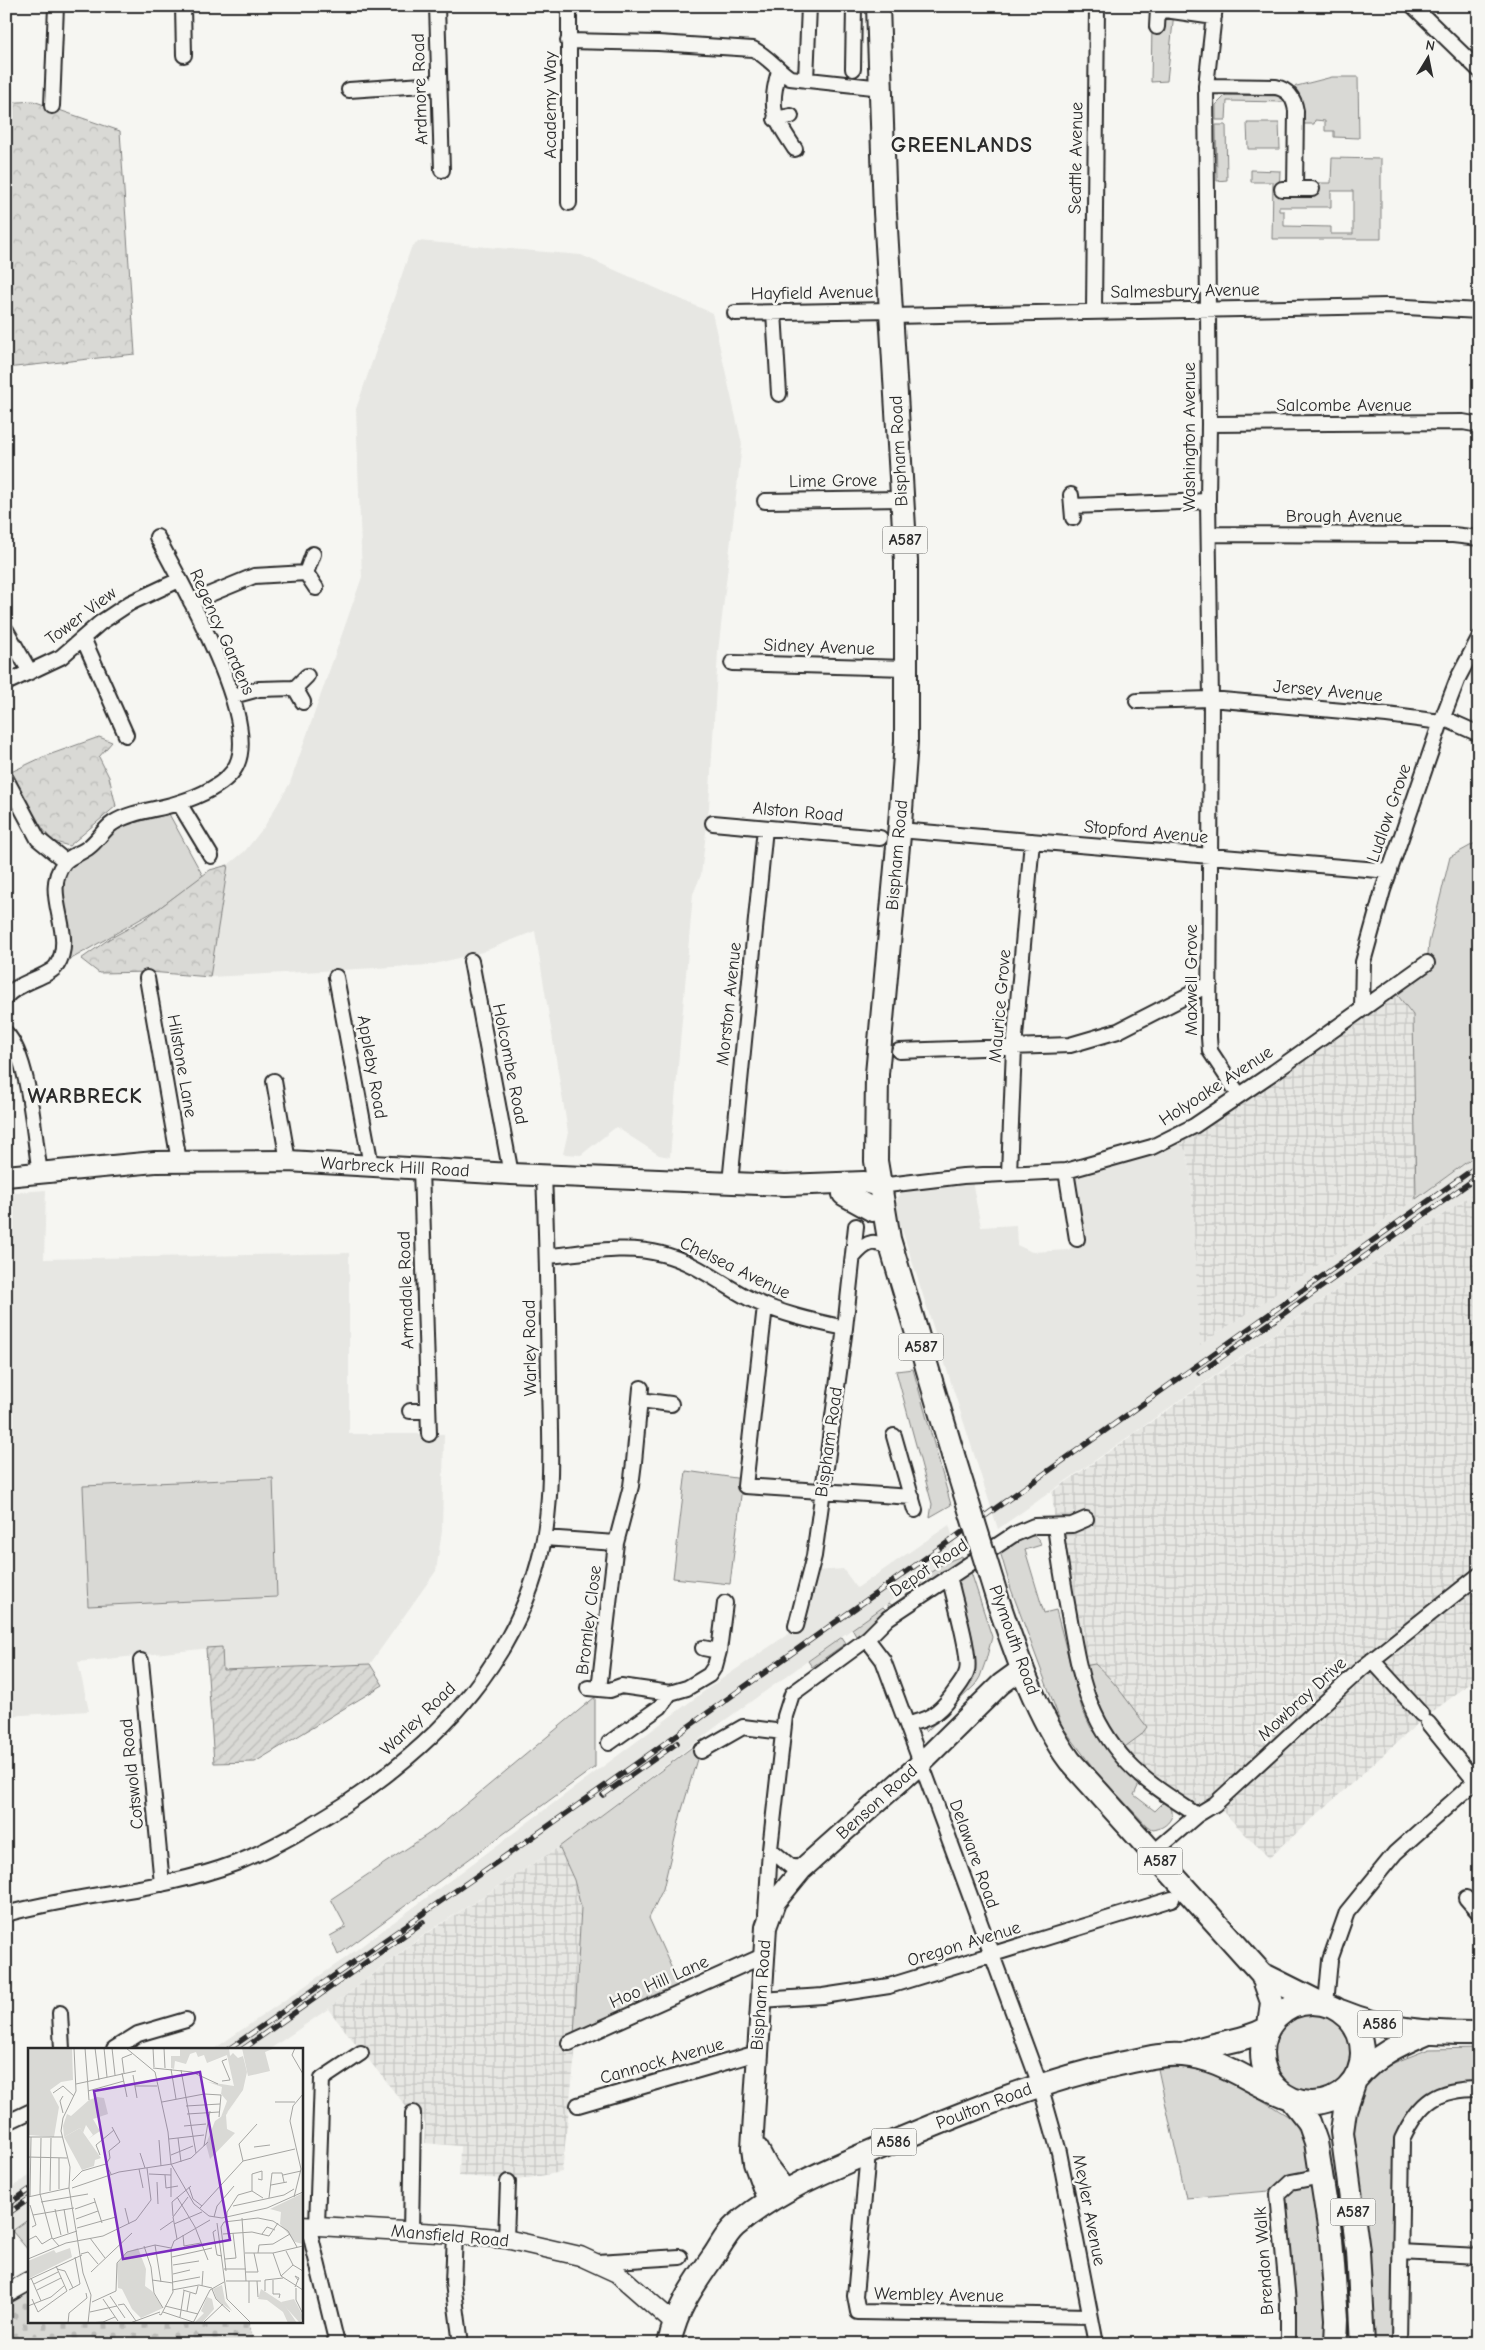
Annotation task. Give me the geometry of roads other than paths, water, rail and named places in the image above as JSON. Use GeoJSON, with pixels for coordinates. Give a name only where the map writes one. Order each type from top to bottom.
{"type":"FeatureCollection","features":[{"type":"Feature","properties":{"kind":"main road","name":"Bispham Road"},"geometry":{"type":"LineString","coordinates":[[865,1194],[876,1161],[877,1074],[890,834],[906,742],[906,561],[885,212],[878,6]]}},
{"type":"Feature","properties":{"kind":"main road","name":"Warbreck Hill Road"},"geometry":{"type":"LineString","coordinates":[[6,1176],[179,1161],[288,1161],[511,1174],[784,1185],[865,1194]]}},
{"type":"Feature","properties":{"kind":"main road","name":"Plymouth Road"},"geometry":{"type":"LineString","coordinates":[[865,1194],[891,1246],[1012,1644],[1048,1726],[1060,1748],[1262,1974],[1272,2002],[1268,2027]]}},
{"type":"Feature","properties":{"kind":"main road","name":"Benson Road"},"geometry":{"type":"LineString","coordinates":[[1000,1684],[1008,1665],[1012,1644]]}},
{"type":"Feature","properties":{"kind":"main road","name":"Benson Road"},"geometry":{"type":"LineString","coordinates":[[766,1927],[775,1902],[802,1869],[921,1763],[1000,1684],[1023,1668]]}},
{"type":"Feature","properties":{"kind":"main road","name":"Bispham Road"},"geometry":{"type":"LineString","coordinates":[[766,1927],[753,2141],[766,2166],[777,2196]]}},
{"type":"Feature","properties":{"kind":"main road","name":"Plymouth Road"},"geometry":{"type":"LineString","coordinates":[[1262,1974],[1327,2005]]}},
{"type":"Feature","properties":{"kind":"main road"},"geometry":{"type":"LineString","coordinates":[[1301,2004],[1327,2005],[1354,2028],[1361,2045],[1362,2056],[1355,2081],[1338,2097],[1329,2101],[1309,2103],[1288,2098],[1274,2083],[1266,2069],[1263,2052],[1268,2027],[1289,2010],[1301,2004]]}},
{"type":"Feature","properties":{"kind":"main road","name":"A586"},"geometry":{"type":"LineString","coordinates":[[1327,2005],[1370,2022],[1426,2033],[1479,2033]]}},
{"type":"Feature","properties":{"kind":"main road","name":"Poulton Road"},"geometry":{"type":"LineString","coordinates":[[777,2196],[868,2152],[936,2124],[1040,2086],[1082,2072],[1135,2060],[1183,2055],[1202,2047],[1248,2038],[1268,2027]]}},
{"type":"Feature","properties":{"kind":"main road","name":"A586"},"geometry":{"type":"LineString","coordinates":[[1355,2081],[1367,2066],[1384,2052],[1426,2033]]}},
{"type":"Feature","properties":{"kind":"main road","name":"Poulton Road"},"geometry":{"type":"LineString","coordinates":[[1183,2055],[1224,2065],[1264,2088],[1288,2098]]}},
{"type":"Feature","properties":{"kind":"main road","name":"A587"},"geometry":{"type":"LineString","coordinates":[[1355,2081],[1345,2110],[1342,2132],[1358,2251],[1363,2344]]}},
{"type":"Feature","properties":{"kind":"main road","name":"A587"},"geometry":{"type":"LineString","coordinates":[[1288,2098],[1308,2122],[1313,2132],[1322,2176],[1331,2239],[1337,2318],[1336,2344]]}},
{"type":"Feature","properties":{"kind":"main road","name":"A586"},"geometry":{"type":"LineString","coordinates":[[671,2333],[684,2300],[733,2228],[777,2196]]}},
{"type":"Feature","properties":{"kind":"street"},"geometry":{"type":"LineString","coordinates":[[52,106],[56,6]]}},
{"type":"Feature","properties":{"kind":"street"},"geometry":{"type":"LineString","coordinates":[[183,6],[184,55]]}},
{"type":"Feature","properties":{"kind":"street","name":"Ardmore Road"},"geometry":{"type":"LineString","coordinates":[[437,6],[442,170]]}},
{"type":"Feature","properties":{"kind":"street","name":"Academy Way"},"geometry":{"type":"LineString","coordinates":[[569,6],[569,203]]}},
{"type":"Feature","properties":{"kind":"street"},"geometry":{"type":"LineString","coordinates":[[806,80],[809,6]]}},
{"type":"Feature","properties":{"kind":"street"},"geometry":{"type":"LineString","coordinates":[[853,69],[854,6]]}},
{"type":"Feature","properties":{"kind":"street","name":"Seattle Avenue"},"geometry":{"type":"LineString","coordinates":[[1094,311],[1097,6]]}},
{"type":"Feature","properties":{"kind":"street"},"geometry":{"type":"LineString","coordinates":[[1413,6],[1479,70]]}},
{"type":"Feature","properties":{"kind":"street","name":"Washington Avenue"},"geometry":{"type":"LineString","coordinates":[[1157,27],[1158,9],[1214,12],[1206,86],[1211,856]]}},
{"type":"Feature","properties":{"kind":"street"},"geometry":{"type":"LineString","coordinates":[[568,41],[658,43],[753,49],[762,54],[790,78],[882,88]]}},
{"type":"Feature","properties":{"kind":"street"},"geometry":{"type":"LineString","coordinates":[[779,70],[772,102],[776,119],[795,149]]}},
{"type":"Feature","properties":{"kind":"street"},"geometry":{"type":"LineString","coordinates":[[349,90],[438,84]]}},
{"type":"Feature","properties":{"kind":"street"},"geometry":{"type":"LineString","coordinates":[[1206,86],[1276,87],[1286,91],[1291,96],[1296,111],[1289,189],[1312,189]]}},
{"type":"Feature","properties":{"kind":"street"},"geometry":{"type":"LineString","coordinates":[[776,119],[791,116]]}},
{"type":"Feature","properties":{"kind":"street","name":"Salmesbury Avenue"},"geometry":{"type":"LineString","coordinates":[[891,313],[1207,311],[1388,306],[1479,312]]}},
{"type":"Feature","properties":{"kind":"street"},"geometry":{"type":"LineString","coordinates":[[774,312],[779,394]]}},
{"type":"Feature","properties":{"kind":"street","name":"Hayfield Avenue"},"geometry":{"type":"LineString","coordinates":[[735,313],[891,313]]}},
{"type":"Feature","properties":{"kind":"street","name":"Salcombe Avenue"},"geometry":{"type":"LineString","coordinates":[[1209,424],[1463,422],[1479,425]]}},
{"type":"Feature","properties":{"kind":"street","name":"Lime Grove"},"geometry":{"type":"LineString","coordinates":[[765,501],[902,498]]}},
{"type":"Feature","properties":{"kind":"street"},"geometry":{"type":"LineString","coordinates":[[1072,506],[1208,501]]}},
{"type":"Feature","properties":{"kind":"street","name":"Brough Avenue"},"geometry":{"type":"LineString","coordinates":[[1210,534],[1452,535],[1479,538]]}},
{"type":"Feature","properties":{"kind":"street","name":"Regency Gardens"},"geometry":{"type":"LineString","coordinates":[[65,861],[89,847],[113,824],[141,812],[179,803],[222,782],[238,764],[240,733],[233,696],[191,602],[157,537]]}},
{"type":"Feature","properties":{"kind":"street"},"geometry":{"type":"LineString","coordinates":[[306,573],[313,554]]}},
{"type":"Feature","properties":{"kind":"street"},"geometry":{"type":"LineString","coordinates":[[306,573],[316,588]]}},
{"type":"Feature","properties":{"kind":"street"},"geometry":{"type":"LineString","coordinates":[[191,602],[244,579],[306,573]]}},
{"type":"Feature","properties":{"kind":"street","name":"Tower View"},"geometry":{"type":"LineString","coordinates":[[6,683],[61,657],[100,623],[130,603],[179,580]]}},
{"type":"Feature","properties":{"kind":"street"},"geometry":{"type":"LineString","coordinates":[[6,630],[30,672]]}},
{"type":"Feature","properties":{"kind":"street"},"geometry":{"type":"LineString","coordinates":[[83,638],[126,735]]}},
{"type":"Feature","properties":{"kind":"street","name":"Ludlow Grove"},"geometry":{"type":"LineString","coordinates":[[1362,1008],[1363,962],[1390,871],[1458,678],[1479,638]]}},
{"type":"Feature","properties":{"kind":"street","name":"Sidney Avenue"},"geometry":{"type":"LineString","coordinates":[[732,663],[906,668]]}},
{"type":"Feature","properties":{"kind":"street"},"geometry":{"type":"LineString","coordinates":[[233,696],[259,689],[295,688],[307,676]]}},
{"type":"Feature","properties":{"kind":"street"},"geometry":{"type":"LineString","coordinates":[[295,688],[303,702]]}},
{"type":"Feature","properties":{"kind":"street","name":"Jersey Avenue"},"geometry":{"type":"LineString","coordinates":[[1137,701],[1211,699],[1442,720],[1479,734]]}},
{"type":"Feature","properties":{"kind":"street"},"geometry":{"type":"LineString","coordinates":[[6,779],[36,835],[65,861],[60,868],[56,885],[64,942],[62,955],[56,967],[24,983],[6,996]]}},
{"type":"Feature","properties":{"kind":"street"},"geometry":{"type":"LineString","coordinates":[[179,803],[211,856]]}},
{"type":"Feature","properties":{"kind":"street","name":"Alston Road"},"geometry":{"type":"LineString","coordinates":[[713,823],[765,828],[890,834]]}},
{"type":"Feature","properties":{"kind":"street","name":"Morston Avenue"},"geometry":{"type":"LineString","coordinates":[[730,1183],[765,828]]}},
{"type":"Feature","properties":{"kind":"street","name":"Stopford Avenue"},"geometry":{"type":"LineString","coordinates":[[890,834],[1032,841],[1390,871]]}},
{"type":"Feature","properties":{"kind":"street","name":"Maurice Grove"},"geometry":{"type":"LineString","coordinates":[[1009,1174],[1014,1048],[1032,841]]}},
{"type":"Feature","properties":{"kind":"street","name":"Maxwell Grove"},"geometry":{"type":"LineString","coordinates":[[1211,856],[1210,1052],[1239,1095]]}},
{"type":"Feature","properties":{"kind":"street","name":"Holcombe Road"},"geometry":{"type":"LineString","coordinates":[[471,961],[511,1174]]}},
{"type":"Feature","properties":{"kind":"street","name":"Holyoake Avenue"},"geometry":{"type":"LineString","coordinates":[[865,1194],[1009,1174],[1066,1171],[1152,1148],[1190,1129],[1427,963]]}},
{"type":"Feature","properties":{"kind":"street","name":"Appleby Road"},"geometry":{"type":"LineString","coordinates":[[336,977],[371,1165]]}},
{"type":"Feature","properties":{"kind":"street","name":"Hilstone Lane"},"geometry":{"type":"LineString","coordinates":[[147,978],[179,1161]]}},
{"type":"Feature","properties":{"kind":"street"},"geometry":{"type":"LineString","coordinates":[[899,1051],[1070,1045],[1118,1031],[1210,984]]}},
{"type":"Feature","properties":{"kind":"street"},"geometry":{"type":"LineString","coordinates":[[6,1033],[18,1050],[27,1090],[40,1173]]}},
{"type":"Feature","properties":{"kind":"street"},"geometry":{"type":"LineString","coordinates":[[274,1081],[288,1161]]}},
{"type":"Feature","properties":{"kind":"street","name":"Armadale Road"},"geometry":{"type":"LineString","coordinates":[[421,1168],[429,1434]]}},
{"type":"Feature","properties":{"kind":"street"},"geometry":{"type":"LineString","coordinates":[[1066,1171],[1077,1239]]}},
{"type":"Feature","properties":{"kind":"street","name":"Warley Road"},"geometry":{"type":"LineString","coordinates":[[6,1914],[64,1900],[162,1884],[202,1874],[268,1850],[310,1827],[373,1786],[407,1760],[452,1717],[486,1675],[504,1647],[534,1576],[544,1538],[550,1464],[548,1256],[544,1175]]}},
{"type":"Feature","properties":{"kind":"street","name":"Bispham Road"},"geometry":{"type":"LineString","coordinates":[[796,1626],[814,1556],[845,1328],[856,1226]]}},
{"type":"Feature","properties":{"kind":"street"},"geometry":{"type":"LineString","coordinates":[[853,1257],[865,1245],[872,1242],[891,1246]]}},
{"type":"Feature","properties":{"kind":"street","name":"Chelsea Avenue"},"geometry":{"type":"LineString","coordinates":[[548,1256],[636,1250],[662,1254],[691,1264],[765,1306],[800,1318],[845,1328]]}},
{"type":"Feature","properties":{"kind":"street"},"geometry":{"type":"LineString","coordinates":[[765,1306],[745,1486],[823,1490],[914,1504],[894,1436]]}},
{"type":"Feature","properties":{"kind":"street","name":"Bromley Close"},"geometry":{"type":"LineString","coordinates":[[670,1404],[640,1394],[631,1486],[616,1543],[594,1689],[610,1690],[621,1686],[670,1693]]}},
{"type":"Feature","properties":{"kind":"street"},"geometry":{"type":"LineString","coordinates":[[410,1411],[428,1410]]}},
{"type":"Feature","properties":{"kind":"street","name":"Depot Road"},"geometry":{"type":"LineString","coordinates":[[807,1681],[867,1639],[888,1618],[1013,1535],[1034,1526],[1072,1525],[1086,1519]]}},
{"type":"Feature","properties":{"kind":"street"},"geometry":{"type":"LineString","coordinates":[[1055,1526],[1079,1673],[1090,1708],[1108,1739],[1137,1773],[1197,1815]]}},
{"type":"Feature","properties":{"kind":"street","name":"Bromley Close"},"geometry":{"type":"LineString","coordinates":[[544,1538],[616,1543]]}},
{"type":"Feature","properties":{"kind":"street","name":"Mowbray Drive"},"geometry":{"type":"LineString","coordinates":[[1153,1853],[1197,1815],[1215,1804],[1372,1660],[1479,1575]]}},
{"type":"Feature","properties":{"kind":"street"},"geometry":{"type":"LineString","coordinates":[[907,1724],[926,1720],[936,1715],[968,1670],[966,1649],[951,1584],[947,1578]]}},
{"type":"Feature","properties":{"kind":"street"},"geometry":{"type":"LineString","coordinates":[[609,1744],[660,1708],[670,1693],[687,1688],[709,1675],[719,1651],[725,1603]]}},
{"type":"Feature","properties":{"kind":"street","name":"Delaware Road"},"geometry":{"type":"LineString","coordinates":[[867,1639],[883,1660],[1040,2086]]}},
{"type":"Feature","properties":{"kind":"street"},"geometry":{"type":"LineString","coordinates":[[703,1648],[719,1651]]}},
{"type":"Feature","properties":{"kind":"street"},"geometry":{"type":"LineString","coordinates":[[1327,2005],[1330,1960],[1347,1912],[1395,1854],[1477,1780],[1372,1660]]}},
{"type":"Feature","properties":{"kind":"street","name":"Cotswold Road"},"geometry":{"type":"LineString","coordinates":[[141,1661],[162,1884]]}},
{"type":"Feature","properties":{"kind":"street","name":"Bispham Road"},"geometry":{"type":"LineString","coordinates":[[766,1927],[770,1849],[783,1732],[789,1698],[807,1681]]}},
{"type":"Feature","properties":{"kind":"street"},"geometry":{"type":"LineString","coordinates":[[701,1751],[743,1727],[783,1732]]}},
{"type":"Feature","properties":{"kind":"street"},"geometry":{"type":"LineString","coordinates":[[770,1849],[790,1866],[802,1869]]}},
{"type":"Feature","properties":{"kind":"street"},"geometry":{"type":"LineString","coordinates":[[1466,1898],[1479,1913]]}},
{"type":"Feature","properties":{"kind":"street","name":"Oregon Avenue"},"geometry":{"type":"LineString","coordinates":[[761,2000],[822,1996],[889,1986],[992,1956],[1172,1899]]}},
{"type":"Feature","properties":{"kind":"street","name":"Hoo Hill Lane"},"geometry":{"type":"LineString","coordinates":[[569,2043],[764,1954]]}},
{"type":"Feature","properties":{"kind":"street"},"geometry":{"type":"LineString","coordinates":[[60,2013],[62,2048]]}},
{"type":"Feature","properties":{"kind":"street"},"geometry":{"type":"LineString","coordinates":[[116,2048],[138,2034],[186,2020]]}},
{"type":"Feature","properties":{"kind":"street"},"geometry":{"type":"LineString","coordinates":[[337,2344],[309,2225],[322,2079],[360,2053]]}},
{"type":"Feature","properties":{"kind":"street","name":"Cannock Avenue"},"geometry":{"type":"LineString","coordinates":[[578,2105],[757,2053]]}},
{"type":"Feature","properties":{"kind":"street","name":"Meyler Avenue"},"geometry":{"type":"LineString","coordinates":[[1040,2086],[1059,2152],[1096,2344]]}},
{"type":"Feature","properties":{"kind":"street"},"geometry":{"type":"LineString","coordinates":[[1399,2344],[1402,2139],[1416,2114],[1430,2100],[1445,2092],[1479,2089]]}},
{"type":"Feature","properties":{"kind":"street"},"geometry":{"type":"LineString","coordinates":[[6,2123],[28,2112]]}},
{"type":"Feature","properties":{"kind":"street"},"geometry":{"type":"LineString","coordinates":[[411,2232],[413,2113]]}},
{"type":"Feature","properties":{"kind":"street","name":"Wembley Avenue"},"geometry":{"type":"LineString","coordinates":[[868,2152],[855,2296],[858,2312],[1090,2316]]}},
{"type":"Feature","properties":{"kind":"street","name":"Brendon Walk"},"geometry":{"type":"LineString","coordinates":[[1288,2344],[1288,2303],[1278,2194],[1291,2182],[1322,2176]]}},
{"type":"Feature","properties":{"kind":"street"},"geometry":{"type":"LineString","coordinates":[[506,2239],[508,2182]]}},
{"type":"Feature","properties":{"kind":"street","name":"Mansfield Road"},"geometry":{"type":"LineString","coordinates":[[309,2225],[506,2239],[546,2247],[597,2262],[628,2280],[656,2308],[671,2333]]}},
{"type":"Feature","properties":{"kind":"street"},"geometry":{"type":"LineString","coordinates":[[456,2234],[453,2283],[460,2344]]}},
{"type":"Feature","properties":{"kind":"street"},"geometry":{"type":"LineString","coordinates":[[1400,2252],[1479,2256]]}},
{"type":"Feature","properties":{"kind":"street","name":"Mansfield Road"},"geometry":{"type":"LineString","coordinates":[[597,2262],[680,2257]]}},
{"type":"Feature","properties":{"kind":"street"},"geometry":{"type":"LineString","coordinates":[[6,2294],[28,2282]]}},
{"type":"Feature","properties":{"kind":"railway"},"geometry":{"type":"LineString","coordinates":[[230,2048],[547,1827],[1479,1165]]}},
{"type":"Feature","properties":{"kind":"railway"},"geometry":{"type":"LineString","coordinates":[[1199,1373],[1479,1176]]}},
{"type":"Feature","properties":{"kind":"railway"},"geometry":{"type":"LineString","coordinates":[[603,1795],[677,1743]]}},
{"type":"Feature","properties":{"kind":"railway"},"geometry":{"type":"LineString","coordinates":[[244,2048],[423,1922]]}},
{"type":"Feature","properties":{"kind":"railway"},"geometry":{"type":"LineString","coordinates":[[6,2206],[28,2191]]}},
{"type":"Feature","properties":{"kind":"railway"},"geometry":{"type":"LineString","coordinates":[[6,2215],[28,2200]]}},
{"type":"Feature","properties":{"kind":"district","name":"GREENLANDS"},"geometry":{"type":"Point","coordinates":[962,145]}},
{"type":"Feature","properties":{"kind":"district","name":"WARBRECK"},"geometry":{"type":"Point","coordinates":[85,1096]}}]}
